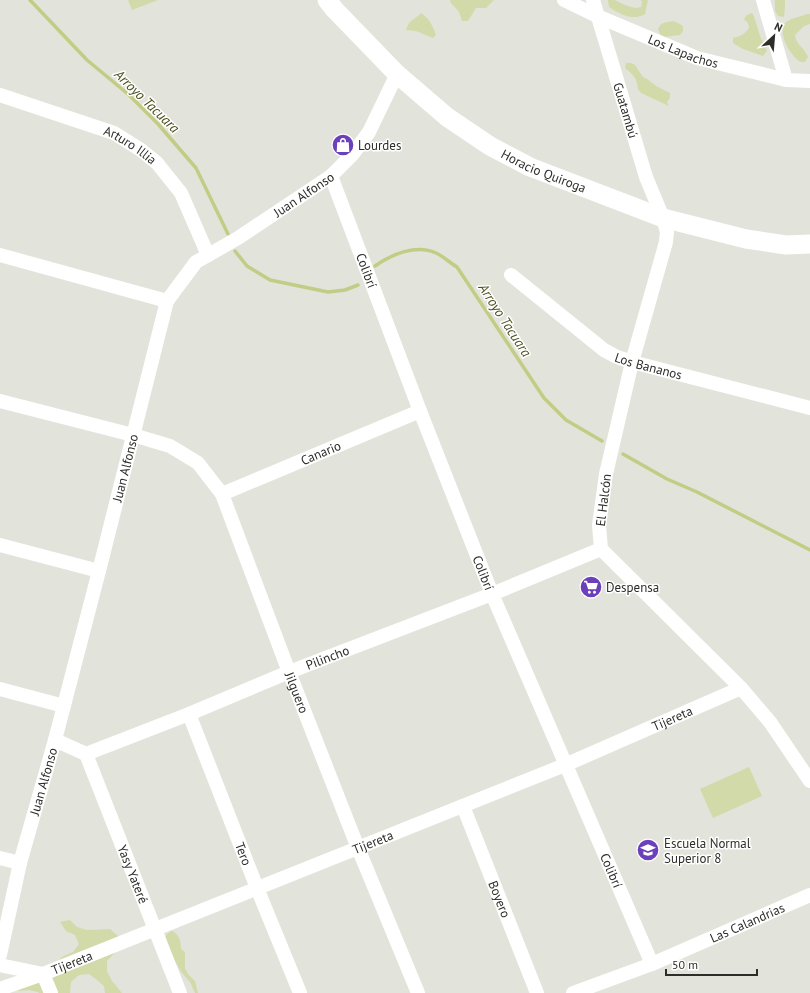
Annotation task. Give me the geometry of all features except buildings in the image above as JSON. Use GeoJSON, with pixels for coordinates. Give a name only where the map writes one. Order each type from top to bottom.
{"type":"FeatureCollection","features":[{"type":"Feature","properties":{"kind":"main road","name":"Horacio Quiroga"},"geometry":{"type":"LineString","coordinates":[[328,0],[335,10],[397,74],[447,118],[490,146],[530,167],[663,218],[746,239],[786,245],[810,244]]}},
{"type":"Feature","properties":{"kind":"street","name":"Los Lapachos"},"geometry":{"type":"LineString","coordinates":[[564,0],[597,16],[697,58],[786,80],[810,81]]}},
{"type":"Feature","properties":{"kind":"street","name":"Guatambú"},"geometry":{"type":"LineString","coordinates":[[593,0],[646,177],[663,218]]}},
{"type":"Feature","properties":{"kind":"street"},"geometry":{"type":"LineString","coordinates":[[763,0],[786,80]]}},
{"type":"Feature","properties":{"kind":"street","name":"Juan Alfonso"},"geometry":{"type":"LineString","coordinates":[[0,955],[20,863],[64,706],[167,300],[196,262],[232,242],[331,176],[352,155],[369,132],[397,74]]}},
{"type":"Feature","properties":{"kind":"street","name":"Arturo Illia"},"geometry":{"type":"LineString","coordinates":[[0,95],[114,133],[141,150],[157,163],[181,193],[208,256]]}},
{"type":"Feature","properties":{"kind":"street","name":"Colibrí"},"geometry":{"type":"LineString","coordinates":[[331,176],[420,411],[492,594],[652,964]]}},
{"type":"Feature","properties":{"kind":"street","name":"El Halcón"},"geometry":{"type":"LineString","coordinates":[[601,549],[599,525],[606,474],[632,362],[666,242],[667,232],[663,218]]}},
{"type":"Feature","properties":{"kind":"street"},"geometry":{"type":"LineString","coordinates":[[0,256],[167,300]]}},
{"type":"Feature","properties":{"kind":"street","name":"Los Bananos"},"geometry":{"type":"LineString","coordinates":[[511,275],[604,350],[617,357],[810,408]]}},
{"type":"Feature","properties":{"kind":"street","name":"Jilguero"},"geometry":{"type":"LineString","coordinates":[[0,401],[170,446],[198,463],[222,494],[289,672],[358,848],[418,993]]}},
{"type":"Feature","properties":{"kind":"street","name":"Canario"},"geometry":{"type":"LineString","coordinates":[[222,494],[420,411]]}},
{"type":"Feature","properties":{"kind":"street"},"geometry":{"type":"LineString","coordinates":[[0,546],[99,571]]}},
{"type":"Feature","properties":{"kind":"street"},"geometry":{"type":"LineString","coordinates":[[601,549],[742,688],[770,722],[810,781]]}},
{"type":"Feature","properties":{"kind":"street","name":"Pilincho"},"geometry":{"type":"LineString","coordinates":[[86,754],[189,714],[289,672],[492,594],[601,549]]}},
{"type":"Feature","properties":{"kind":"street","name":"Tijereta"},"geometry":{"type":"LineString","coordinates":[[0,965],[43,974],[565,765],[742,688]]}},
{"type":"Feature","properties":{"kind":"street"},"geometry":{"type":"LineString","coordinates":[[0,689],[64,706]]}},
{"type":"Feature","properties":{"kind":"street","name":"Tero"},"geometry":{"type":"LineString","coordinates":[[189,714],[300,993]]}},
{"type":"Feature","properties":{"kind":"street"},"geometry":{"type":"LineString","coordinates":[[55,740],[86,754]]}},
{"type":"Feature","properties":{"kind":"street","name":"Yasy Yateré"},"geometry":{"type":"LineString","coordinates":[[86,754],[180,993]]}},
{"type":"Feature","properties":{"kind":"street","name":"Boyero"},"geometry":{"type":"LineString","coordinates":[[463,806],[536,993]]}},
{"type":"Feature","properties":{"kind":"street"},"geometry":{"type":"LineString","coordinates":[[0,858],[20,863]]}},
{"type":"Feature","properties":{"kind":"street","name":"Las Calandrias"},"geometry":{"type":"LineString","coordinates":[[573,993],[652,964],[810,895]]}},
{"type":"Feature","properties":{"kind":"street"},"geometry":{"type":"LineString","coordinates":[[0,990],[43,974],[51,993]]}},
{"type":"Feature","properties":{"kind":"green space"},"geometry":{"type":"Polygon","coordinates":[[[128,0],[158,0],[132,10],[128,0]]]}},
{"type":"Feature","properties":{"kind":"green space"},"geometry":{"type":"Polygon","coordinates":[[[450,0],[494,0],[486,8],[476,8],[468,21],[462,21],[459,12],[450,0]]]}},
{"type":"Feature","properties":{"kind":"green space"},"geometry":{"type":"Polygon","coordinates":[[[608,0],[615,0],[635,8],[641,7],[641,0],[648,0],[645,14],[632,17],[622,15],[613,10],[609,7],[608,0]]]}},
{"type":"Feature","properties":{"kind":"green space"},"geometry":{"type":"Polygon","coordinates":[[[775,0],[785,0],[784,17],[778,16],[775,11],[775,0]]]}},
{"type":"Feature","properties":{"kind":"green space"},"geometry":{"type":"Polygon","coordinates":[[[421,13],[432,25],[436,35],[433,38],[416,31],[406,30],[411,21],[421,13]]]}},
{"type":"Feature","properties":{"kind":"green space"},"geometry":{"type":"Polygon","coordinates":[[[752,13],[767,51],[763,56],[743,49],[733,43],[733,38],[746,32],[749,28],[748,23],[744,19],[747,15],[752,13]]]}},
{"type":"Feature","properties":{"kind":"green space"},"geometry":{"type":"Polygon","coordinates":[[[810,14],[810,24],[804,26],[795,35],[797,41],[808,57],[805,62],[802,62],[795,58],[785,43],[783,37],[783,26],[790,19],[810,14]]]}},
{"type":"Feature","properties":{"kind":"green space"},"geometry":{"type":"Polygon","coordinates":[[[673,21],[683,26],[683,31],[680,35],[664,37],[660,34],[658,29],[661,25],[673,21]]]}},
{"type":"Feature","properties":{"kind":"green space"},"geometry":{"type":"Polygon","coordinates":[[[626,63],[635,65],[643,77],[670,93],[670,98],[667,102],[669,106],[641,93],[634,77],[625,68],[626,63]]]}},
{"type":"Feature","properties":{"kind":"green space"},"geometry":{"type":"Polygon","coordinates":[[[749,767],[762,796],[713,818],[700,789],[749,767]]]}},
{"type":"Feature","properties":{"kind":"green space"},"geometry":{"type":"Polygon","coordinates":[[[70,920],[77,927],[87,930],[110,929],[118,936],[120,947],[107,961],[107,971],[112,981],[122,993],[105,993],[104,986],[89,974],[79,975],[71,982],[70,993],[39,993],[29,990],[18,991],[23,985],[55,964],[62,957],[73,952],[79,944],[75,935],[66,931],[60,922],[70,920]]]}},
{"type":"Feature","properties":{"kind":"green space"},"geometry":{"type":"Polygon","coordinates":[[[171,931],[176,932],[174,932],[179,938],[181,949],[185,952],[185,968],[188,974],[195,981],[198,993],[195,993],[190,982],[182,973],[171,954],[165,938],[171,931]]]}},
{"type":"Feature","properties":{"kind":"waterway","name":"Arroyo Tacuara"},"geometry":{"type":"LineString","coordinates":[[30,0],[87,60],[128,94],[158,124],[196,168],[228,234]]}},
{"type":"Feature","properties":{"kind":"waterway","name":"Arroyo Tacuara"},"geometry":{"type":"LineString","coordinates":[[375,266],[396,254],[412,250],[428,250],[436,253],[457,267],[544,398],[566,420],[602,441]]}},
{"type":"Feature","properties":{"kind":"waterway","name":"Arroyo Tacuara"},"geometry":{"type":"LineString","coordinates":[[235,251],[247,266],[270,280],[328,292],[345,290],[358,285]]}},
{"type":"Feature","properties":{"kind":"waterway","name":"Arroyo Tacuara"},"geometry":{"type":"LineString","coordinates":[[623,454],[667,479],[697,492],[810,550]]}},
{"type":"Feature","properties":{"kind":"place","name":"Lourdes"},"geometry":{"type":"Point","coordinates":[343,145]}},
{"type":"Feature","properties":{"kind":"place","name":"Despensa"},"geometry":{"type":"Point","coordinates":[591,587]}},
{"type":"Feature","properties":{"kind":"place","name":"Escuela Normal Superior 8"},"geometry":{"type":"Point","coordinates":[648,850]}}]}
